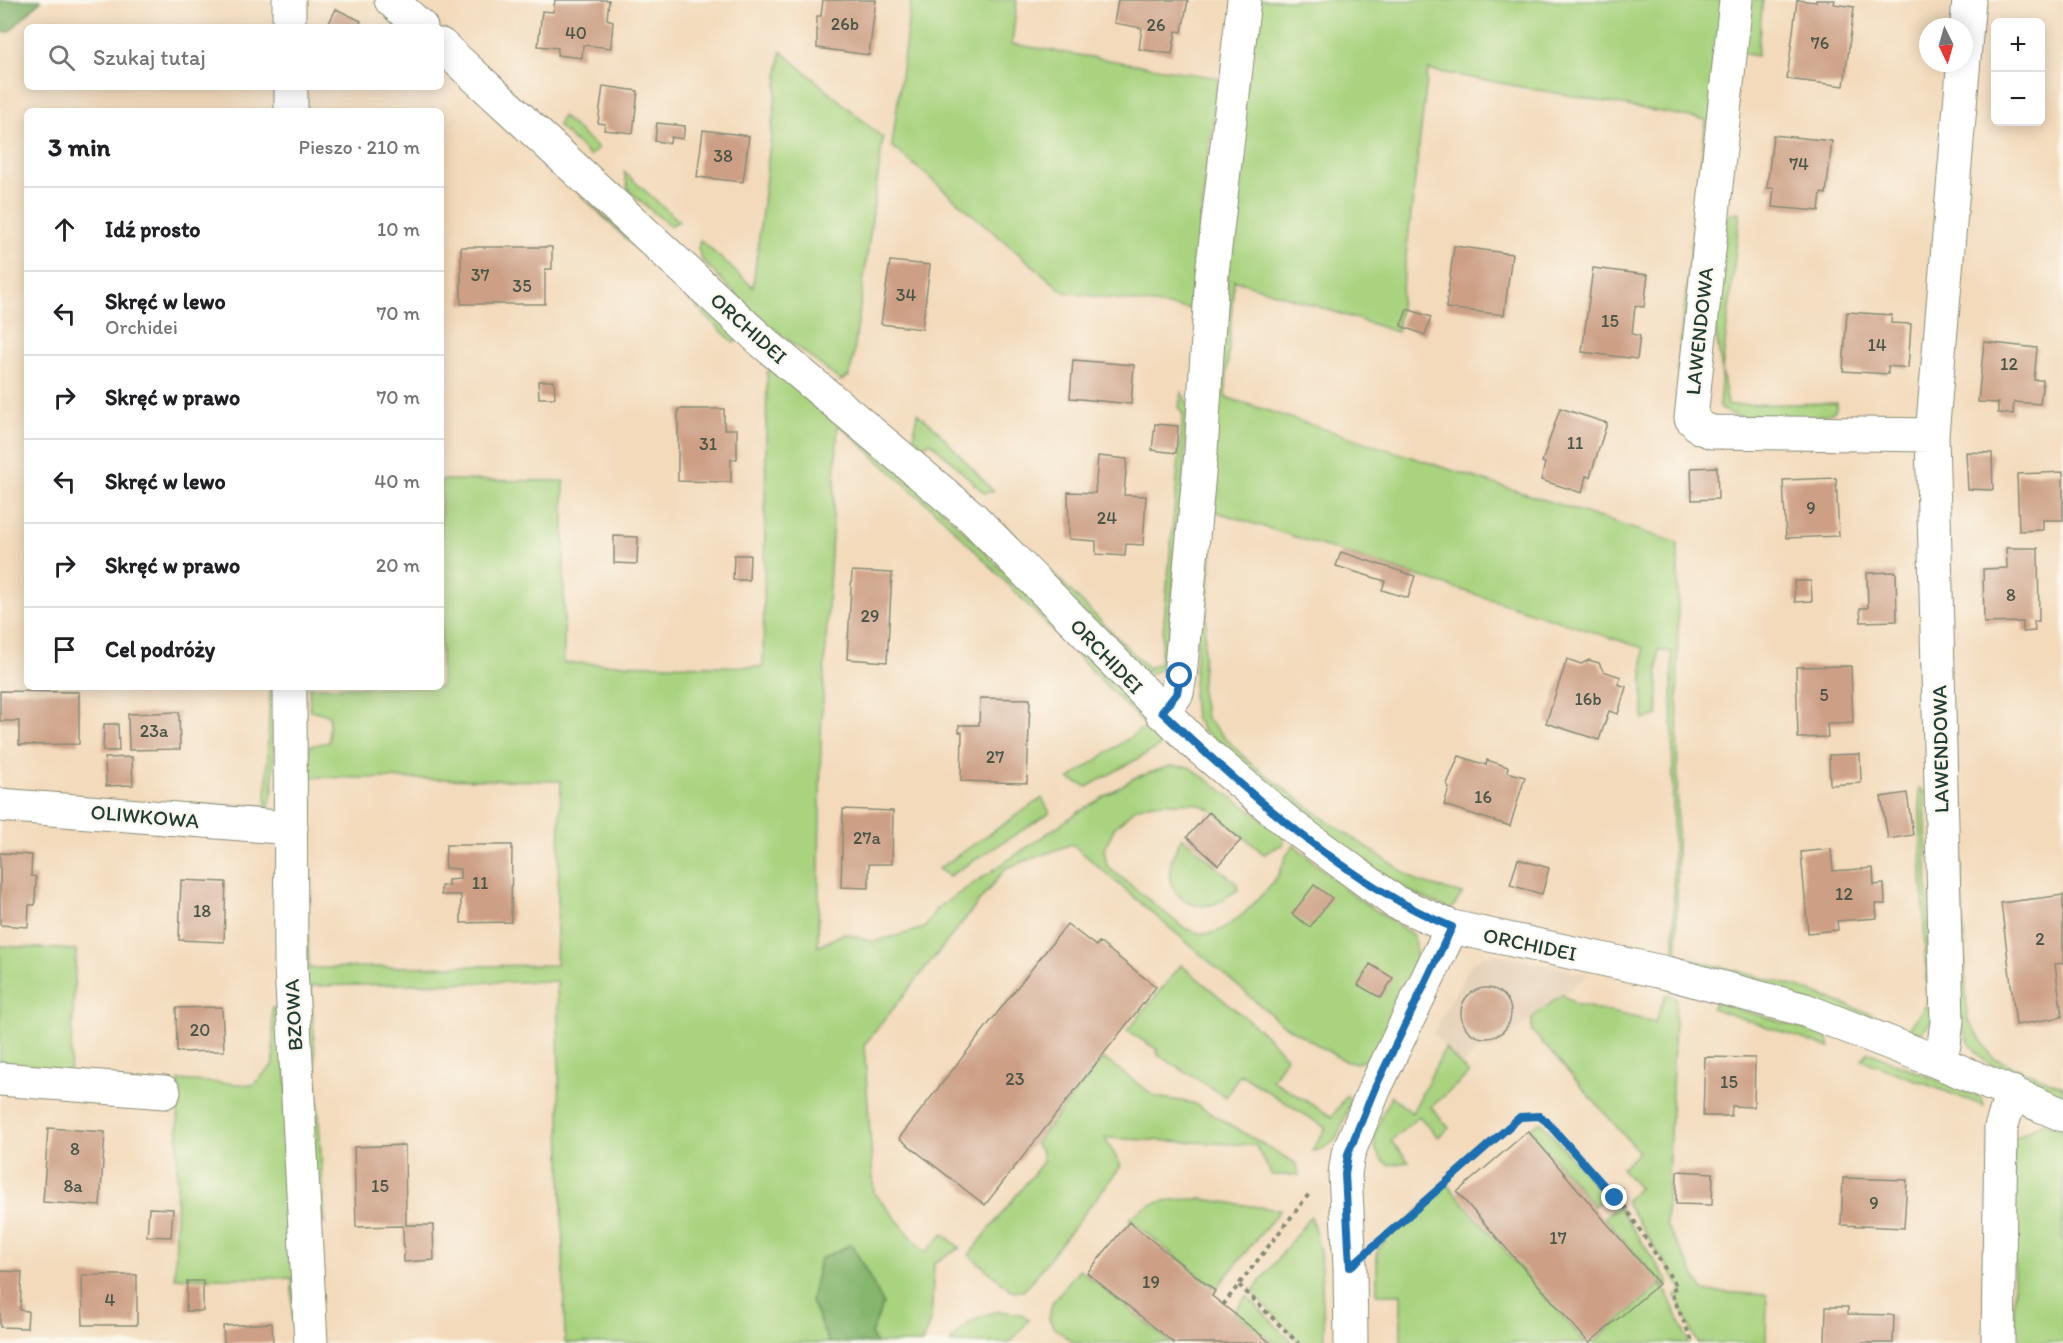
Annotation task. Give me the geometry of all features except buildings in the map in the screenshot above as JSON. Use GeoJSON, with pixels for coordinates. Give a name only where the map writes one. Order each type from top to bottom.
{"type":"FeatureCollection","features":[{"type":"Feature","properties":{"kind":"street"},"geometry":{"type":"LineString","coordinates":[[289,0],[289,24]]}},
{"type":"Feature","properties":{"kind":"street"},"geometry":{"type":"LineString","coordinates":[[1162,712],[1177,693],[1180,676],[1201,452],[1212,273],[1244,0]]}},
{"type":"Feature","properties":{"kind":"street","name":"LAWENDOWA"},"geometry":{"type":"LineString","coordinates":[[1736,0],[1691,418],[1701,428],[1712,432],[1932,435]]}},
{"type":"Feature","properties":{"kind":"street","name":"LAWENDOWA"},"geometry":{"type":"LineString","coordinates":[[1936,1061],[1944,1044],[1947,1021],[1932,435],[1969,0]]}},
{"type":"Feature","properties":{"kind":"street"},"geometry":{"type":"LineString","coordinates":[[394,1],[418,24]]}},
{"type":"Feature","properties":{"kind":"street","name":"ORCHIDEI"},"geometry":{"type":"LineString","coordinates":[[444,48],[763,342],[973,518],[1162,712],[1301,833],[1395,902],[1452,927],[1667,973],[1771,1000],[1849,1026],[2013,1092],[2063,1115]]}},
{"type":"Feature","properties":{"kind":"street"},"geometry":{"type":"LineString","coordinates":[[291,90],[291,108]]}},
{"type":"Feature","properties":{"kind":"street","name":"BZOWA"},"geometry":{"type":"LineString","coordinates":[[290,690],[291,967],[311,1343]]}},
{"type":"Feature","properties":{"kind":"street","name":"OLIWKOWA"},"geometry":{"type":"LineString","coordinates":[[0,805],[291,828]]}},
{"type":"Feature","properties":{"kind":"street"},"geometry":{"type":"LineString","coordinates":[[1351,1343],[1345,1174],[1348,1154],[1374,1090],[1452,927]]}},
{"type":"Feature","properties":{"kind":"street"},"geometry":{"type":"LineString","coordinates":[[0,1079],[164,1092]]}},
{"type":"Feature","properties":{"kind":"street"},"geometry":{"type":"LineString","coordinates":[[1998,1343],[2001,1128],[2013,1092]]}},
{"type":"Feature","properties":{"kind":"path"},"geometry":{"type":"LineString","coordinates":[[1350,1267],[1520,1117],[1539,1116],[1623,1204],[1677,1287],[1671,1292],[1693,1343]]}},
{"type":"Feature","properties":{"kind":"path"},"geometry":{"type":"LineString","coordinates":[[1615,1198],[1622,1187]]}},
{"type":"Feature","properties":{"kind":"path"},"geometry":{"type":"LineString","coordinates":[[1223,1305],[1309,1194]]}},
{"type":"Feature","properties":{"kind":"path"},"geometry":{"type":"LineString","coordinates":[[1239,1285],[1298,1343]]}},
{"type":"Feature","properties":{"kind":"shaded area"},"geometry":{"type":"Polygon","coordinates":[[[1498,954],[1588,975],[1492,1050],[1477,1050],[1462,1065],[1433,1033],[1471,964],[1483,956],[1498,954]]]}},
{"type":"Feature","properties":{"kind":"green space"},"geometry":{"type":"Polygon","coordinates":[[[0,0],[41,0],[9,32],[0,32],[0,0]]]}},
{"type":"Feature","properties":{"kind":"green space"},"geometry":{"type":"Polygon","coordinates":[[[911,0],[1017,0],[1012,44],[1218,78],[1190,309],[1064,292],[892,146],[911,0]]]}},
{"type":"Feature","properties":{"kind":"green space"},"geometry":{"type":"Polygon","coordinates":[[[1254,0],[1726,0],[1684,357],[1677,372],[1706,120],[1428,70],[1397,332],[1234,280],[1225,397],[1678,543],[1677,955],[1801,988],[1887,1020],[1884,1026],[1677,964],[1674,957],[1672,652],[1658,650],[1658,715],[1643,720],[1643,648],[1214,511],[1201,692],[1206,718],[1249,762],[1323,818],[1419,882],[1462,894],[1451,910],[1409,891],[1322,831],[1202,729],[1195,717],[1193,697],[1216,397],[1254,0]]]}},
{"type":"Feature","properties":{"kind":"green space"},"geometry":{"type":"Polygon","coordinates":[[[1748,0],[1763,0],[1757,56],[1741,53],[1748,0]]]}},
{"type":"Feature","properties":{"kind":"green space"},"geometry":{"type":"Polygon","coordinates":[[[781,51],[883,138],[853,359],[849,376],[841,381],[754,313],[702,260],[698,249],[700,240],[753,287],[781,51]]]}},
{"type":"Feature","properties":{"kind":"green space"},"geometry":{"type":"Polygon","coordinates":[[[562,116],[598,148],[590,156],[558,126],[562,116]]]}},
{"type":"Feature","properties":{"kind":"green space"},"geometry":{"type":"Polygon","coordinates":[[[624,172],[679,221],[670,226],[629,191],[624,172]]]}},
{"type":"Feature","properties":{"kind":"green space"},"geometry":{"type":"Polygon","coordinates":[[[567,182],[738,338],[734,343],[567,182]]]}},
{"type":"Feature","properties":{"kind":"green space"},"geometry":{"type":"Polygon","coordinates":[[[1740,212],[1722,371],[1713,316],[1725,222],[1730,214],[1740,212]]]}},
{"type":"Feature","properties":{"kind":"green space"},"geometry":{"type":"Polygon","coordinates":[[[771,368],[925,492],[1166,736],[1159,747],[1087,787],[1069,779],[1146,726],[946,521],[838,424],[821,733],[818,947],[844,933],[873,942],[925,928],[936,909],[1079,812],[1134,778],[1170,766],[1189,767],[1285,835],[1283,844],[1264,854],[1210,809],[1195,803],[1152,803],[1136,808],[1115,827],[1104,849],[1107,866],[1184,928],[1211,933],[1229,925],[1256,902],[1277,877],[1288,852],[1294,845],[1348,892],[1413,935],[1416,950],[1415,966],[1411,983],[1403,999],[1368,1060],[1356,1063],[1346,1062],[1282,1024],[1072,844],[1006,868],[864,1045],[874,1193],[925,1253],[943,1234],[960,1248],[934,1263],[931,1319],[922,1343],[876,1343],[871,1334],[883,1303],[852,1244],[820,1259],[811,1301],[829,1343],[565,1343],[557,981],[311,986],[325,1224],[314,1208],[306,1082],[306,896],[309,968],[556,965],[561,781],[309,777],[309,746],[329,742],[329,715],[310,710],[309,690],[444,690],[444,480],[564,481],[564,663],[763,667],[767,373],[771,368]]]}},
{"type":"Feature","properties":{"kind":"green space"},"geometry":{"type":"Polygon","coordinates":[[[1722,371],[1728,405],[1837,403],[1836,409],[1832,413],[1790,419],[1755,418],[1727,412],[1719,406],[1722,371]]]}},
{"type":"Feature","properties":{"kind":"green space"},"geometry":{"type":"Polygon","coordinates":[[[1181,392],[1189,406],[1166,667],[1150,674],[1141,670],[1000,528],[1003,524],[1148,668],[1160,663],[1183,415],[1179,408],[1181,392]]]}},
{"type":"Feature","properties":{"kind":"green space"},"geometry":{"type":"Polygon","coordinates":[[[917,413],[934,427],[993,491],[984,493],[931,442],[924,446],[914,437],[917,413]]]}},
{"type":"Feature","properties":{"kind":"green space"},"geometry":{"type":"Polygon","coordinates":[[[270,690],[279,690],[274,739],[273,789],[269,807],[263,811],[187,805],[266,806],[270,690]]]}},
{"type":"Feature","properties":{"kind":"green space"},"geometry":{"type":"Polygon","coordinates":[[[1919,789],[1925,792],[1931,1022],[1920,1033],[1909,1029],[1927,1004],[1919,789]]]}},
{"type":"Feature","properties":{"kind":"green space"},"geometry":{"type":"Polygon","coordinates":[[[1042,798],[1050,813],[949,876],[938,869],[1042,798]]]}},
{"type":"Feature","properties":{"kind":"green space"},"geometry":{"type":"Polygon","coordinates":[[[1182,837],[1237,884],[1238,890],[1217,903],[1207,906],[1187,902],[1178,895],[1170,880],[1170,872],[1174,854],[1182,837]]]}},
{"type":"Feature","properties":{"kind":"green space"},"geometry":{"type":"Polygon","coordinates":[[[1961,858],[1967,1019],[1993,1058],[2063,1087],[2063,1101],[2016,1080],[1988,1063],[1967,1038],[1960,1022],[1954,865],[1961,858]]]}},
{"type":"Feature","properties":{"kind":"green space"},"geometry":{"type":"Polygon","coordinates":[[[0,946],[76,950],[70,1074],[0,1068],[0,946]]]}},
{"type":"Feature","properties":{"kind":"green space"},"geometry":{"type":"Polygon","coordinates":[[[1181,965],[1265,1034],[1286,1057],[1272,1080],[1332,1117],[1347,1095],[1350,1102],[1342,1127],[1328,1146],[1312,1151],[1326,1128],[1240,1074],[1226,1097],[1158,1055],[1157,1049],[1127,1031],[1181,965]]]}},
{"type":"Feature","properties":{"kind":"green space"},"geometry":{"type":"Polygon","coordinates":[[[1563,994],[1575,1004],[1655,1022],[1666,994],[1676,997],[1666,1225],[1704,1291],[1767,1295],[1766,1343],[1697,1343],[1676,1296],[1683,1291],[1625,1201],[1639,1188],[1621,1168],[1639,1152],[1532,1031],[1532,1018],[1563,994]]]}},
{"type":"Feature","properties":{"kind":"green space"},"geometry":{"type":"Polygon","coordinates":[[[1716,1002],[1827,1036],[1830,1048],[1711,1008],[1716,1002]]]}},
{"type":"Feature","properties":{"kind":"green space"},"geometry":{"type":"Polygon","coordinates":[[[272,1008],[283,1009],[300,1343],[293,1343],[292,1278],[175,1278],[179,1080],[253,1085],[274,1064],[272,1008]]]}},
{"type":"Feature","properties":{"kind":"green space"},"geometry":{"type":"Polygon","coordinates":[[[1445,1048],[1469,1074],[1431,1107],[1449,1128],[1438,1137],[1419,1116],[1391,1141],[1409,1162],[1389,1165],[1376,1150],[1375,1141],[1379,1123],[1391,1096],[1412,1113],[1445,1048]]]}},
{"type":"Feature","properties":{"kind":"green space"},"geometry":{"type":"Polygon","coordinates":[[[1868,1052],[1982,1098],[1984,1106],[1862,1060],[1868,1052]]]}},
{"type":"Feature","properties":{"kind":"green space"},"geometry":{"type":"Polygon","coordinates":[[[1103,1058],[1156,1097],[1193,1103],[1290,1160],[1296,1164],[1299,1175],[1272,1175],[1255,1145],[1105,1138],[1121,1166],[1028,1286],[1023,1291],[1012,1291],[969,1255],[1043,1162],[1042,1152],[1035,1144],[1103,1058]]]}},
{"type":"Feature","properties":{"kind":"green space"},"geometry":{"type":"Polygon","coordinates":[[[2043,1122],[2063,1130],[2063,1343],[2014,1343],[2014,1139],[2043,1122]]]}},
{"type":"Feature","properties":{"kind":"green space"},"geometry":{"type":"Polygon","coordinates":[[[1542,1123],[1605,1197],[1594,1206],[1529,1129],[1542,1123]]]}},
{"type":"Feature","properties":{"kind":"green space"},"geometry":{"type":"Polygon","coordinates":[[[1447,1184],[1586,1343],[1401,1343],[1401,1294],[1377,1294],[1377,1252],[1381,1245],[1447,1184]]]}},
{"type":"Feature","properties":{"kind":"green space"},"geometry":{"type":"Polygon","coordinates":[[[1202,1199],[1280,1210],[1216,1289],[1129,1219],[1155,1203],[1202,1199]]]}},
{"type":"Feature","properties":{"kind":"green space"},"geometry":{"type":"Polygon","coordinates":[[[1618,1206],[1669,1283],[1664,1287],[1604,1217],[1618,1206]]]}},
{"type":"Feature","properties":{"kind":"green space"},"geometry":{"type":"Polygon","coordinates":[[[1311,1216],[1320,1251],[1325,1343],[1301,1343],[1252,1292],[1311,1216]]]}},
{"type":"Feature","properties":{"kind":"green space"},"geometry":{"type":"Polygon","coordinates":[[[852,1244],[883,1303],[871,1334],[876,1343],[829,1343],[811,1301],[820,1259],[852,1244]]]}},
{"type":"Feature","properties":{"kind":"green space"},"geometry":{"type":"Polygon","coordinates":[[[1079,1269],[1171,1343],[1075,1343],[1054,1328],[1049,1319],[1052,1303],[1079,1269]]]}},
{"type":"Feature","properties":{"kind":"green space"},"geometry":{"type":"Polygon","coordinates":[[[1660,1285],[1667,1293],[1689,1343],[1592,1343],[1660,1285]]]}},
{"type":"Feature","properties":{"kind":"green space"},"geometry":{"type":"Polygon","coordinates":[[[1247,1296],[1293,1343],[1274,1343],[1234,1312],[1247,1296]]]}},
{"type":"Feature","properties":{"kind":"green space"},"geometry":{"type":"Polygon","coordinates":[[[999,1311],[1021,1314],[1029,1320],[1010,1343],[950,1343],[972,1322],[999,1311]]]}},
{"type":"Feature","properties":{"kind":"route"},"geometry":{"type":"LineString","coordinates":[[1180,676],[1177,693],[1171,704],[1162,712],[1194,743],[1292,826],[1395,902],[1452,927],[1374,1090],[1348,1154],[1345,1174],[1350,1267],[1520,1117],[1539,1116],[1546,1121],[1615,1198]]}}]}
